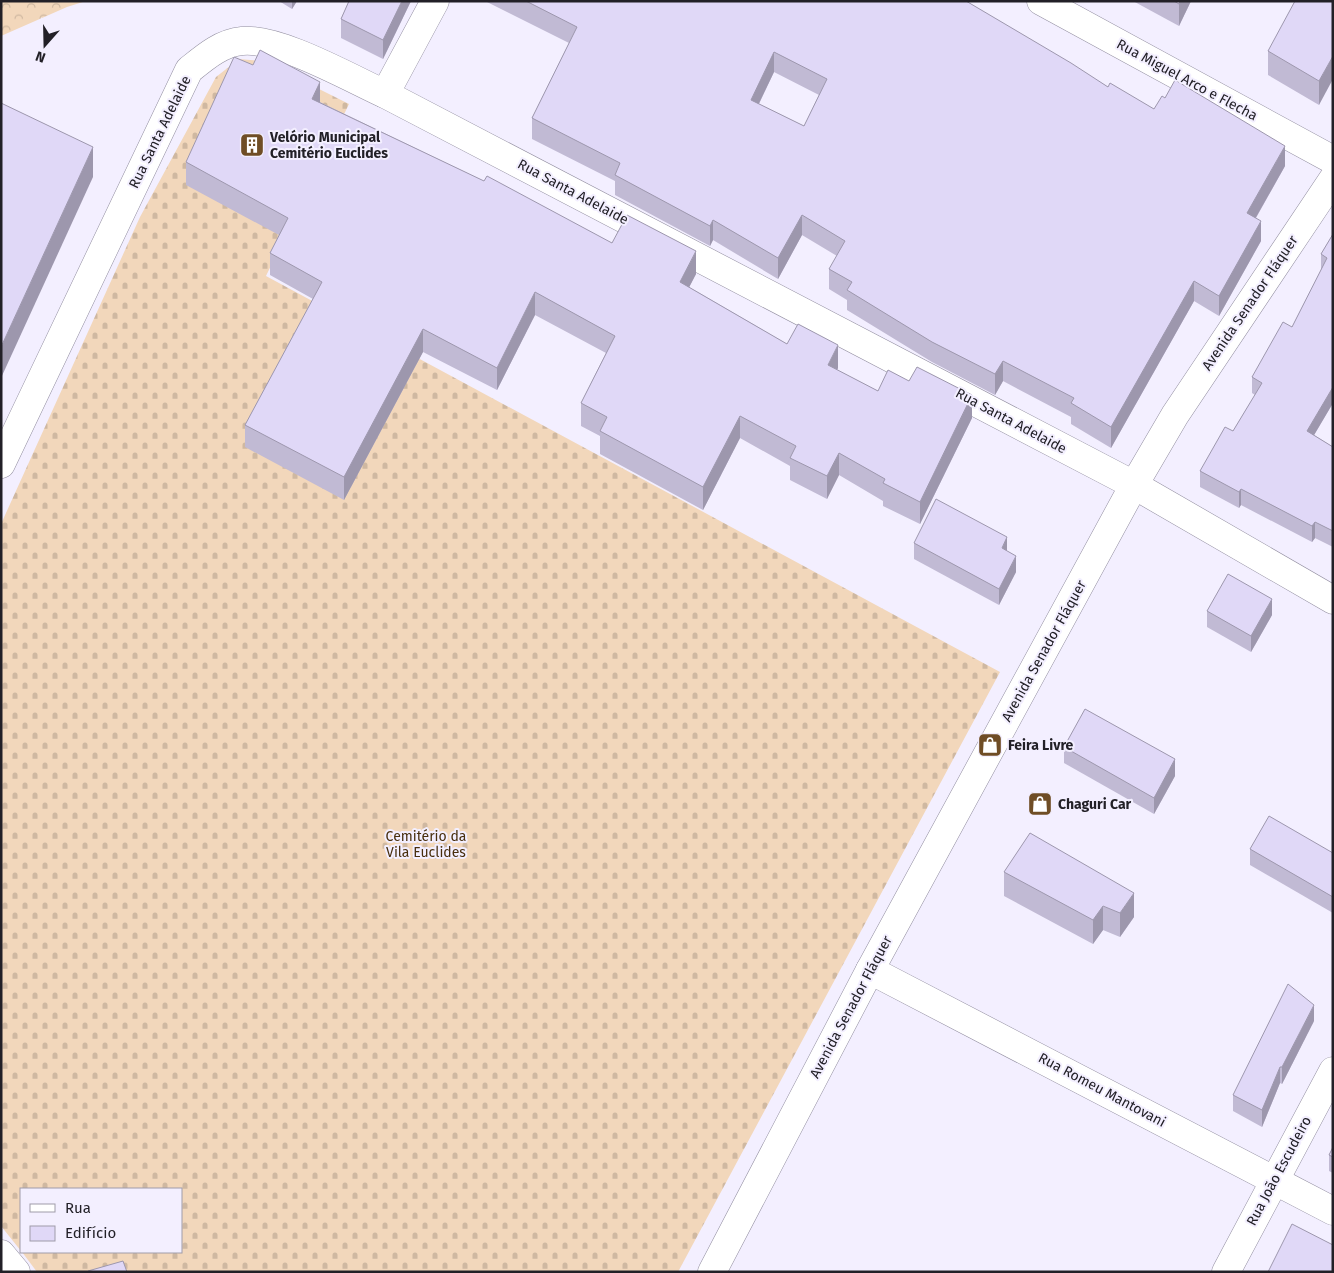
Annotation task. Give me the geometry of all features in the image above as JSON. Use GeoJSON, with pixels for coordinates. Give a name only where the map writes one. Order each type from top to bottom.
{"type":"FeatureCollection","features":[{"type":"Feature","properties":{"kind":"street"},"geometry":{"type":"LineString","coordinates":[[385,94],[435,1]]}},
{"type":"Feature","properties":{"kind":"street","name":"Rua Miguel Arco e Flecha"},"geometry":{"type":"LineString","coordinates":[[1041,1],[1333,160]]}},
{"type":"Feature","properties":{"kind":"street","name":"Rua Santa Adelaide"},"geometry":{"type":"LineString","coordinates":[[1,464],[189,70],[212,51],[242,41],[278,46],[385,94],[1134,485],[1333,600]]}},
{"type":"Feature","properties":{"kind":"street","name":"Avenida Senador Fláquer"},"geometry":{"type":"LineString","coordinates":[[712,1272],[870,970],[1134,485],[1175,415],[1333,179]]}},
{"type":"Feature","properties":{"kind":"street","name":"Rua Romeu Mantovani"},"geometry":{"type":"LineString","coordinates":[[870,970],[1333,1211]]}},
{"type":"Feature","properties":{"kind":"street","name":"Rua João Escudeiro"},"geometry":{"type":"LineString","coordinates":[[1226,1272],[1333,1071]]}},
{"type":"Feature","properties":{"kind":"street"},"geometry":{"type":"LineString","coordinates":[[1,1254],[16,1272]]}},
{"type":"Feature","properties":{"kind":"green space"},"geometry":{"type":"Polygon","coordinates":[[[1,1],[86,1],[67,7],[1,36],[1,1]]]}},
{"type":"Feature","properties":{"kind":"green space","name":"Cemitério da Vila Euclides"},"geometry":{"type":"Polygon","coordinates":[[[239,59],[263,61],[349,104],[266,276],[1000,672],[678,1272],[37,1272],[23,1253],[182,1253],[182,1188],[20,1188],[20,1250],[1,1226],[1,524],[140,217],[216,77],[239,59]]]}},
{"type":"Feature","properties":{"kind":"building"},"geometry":{"type":"Polygon","coordinates":[[[349,1],[402,1],[383,40],[341,19],[349,1]]]}},
{"type":"Feature","properties":{"kind":"building"},"geometry":{"type":"Polygon","coordinates":[[[526,1],[966,1],[1108,87],[1110,83],[1154,109],[1162,96],[1165,98],[1175,80],[1285,146],[1247,213],[1261,221],[1219,296],[1194,281],[1111,427],[1071,403],[1074,398],[1003,361],[995,374],[932,342],[847,290],[852,282],[829,269],[845,241],[802,215],[778,258],[713,220],[710,226],[615,175],[620,163],[532,118],[577,27],[526,1]],[[774,52],[751,100],[804,126],[827,79],[774,52]]]}},
{"type":"Feature","properties":{"kind":"building"},"geometry":{"type":"Polygon","coordinates":[[[1295,1],[1333,1],[1333,56],[1319,81],[1268,51],[1295,1]]]}},
{"type":"Feature","properties":{"kind":"building"},"geometry":{"type":"Polygon","coordinates":[[[260,50],[320,82],[312,99],[484,181],[487,176],[612,243],[627,215],[696,251],[680,282],[787,344],[798,324],[838,345],[828,365],[878,391],[888,370],[909,381],[917,367],[972,395],[920,502],[883,483],[885,479],[839,453],[827,476],[790,458],[796,446],[740,416],[703,487],[600,431],[607,417],[581,403],[615,336],[535,292],[497,368],[423,329],[344,477],[245,425],[322,282],[270,253],[288,218],[186,162],[234,57],[253,65],[260,50]]]}},
{"type":"Feature","properties":{"kind":"building"},"geometry":{"type":"Polygon","coordinates":[[[1,103],[93,147],[1,347],[1,103]]]}},
{"type":"Feature","properties":{"kind":"building"},"geometry":{"type":"Polygon","coordinates":[[[1333,234],[1333,387],[1307,431],[1333,447],[1333,531],[1315,522],[1312,526],[1241,489],[1239,492],[1200,471],[1225,427],[1233,431],[1262,383],[1252,377],[1283,322],[1292,327],[1327,258],[1321,254],[1333,234]]]}},
{"type":"Feature","properties":{"kind":"building"},"geometry":{"type":"Polygon","coordinates":[[[936,499],[1007,537],[1002,548],[1016,556],[999,589],[914,543],[936,499]]]}},
{"type":"Feature","properties":{"kind":"building"},"geometry":{"type":"Polygon","coordinates":[[[1228,574],[1272,599],[1251,636],[1207,611],[1228,574]]]}},
{"type":"Feature","properties":{"kind":"building"},"geometry":{"type":"Polygon","coordinates":[[[1085,709],[1175,759],[1154,798],[1064,747],[1085,709]]]}},
{"type":"Feature","properties":{"kind":"building"},"geometry":{"type":"Polygon","coordinates":[[[1269,816],[1333,853],[1333,897],[1250,849],[1269,816]]]}},
{"type":"Feature","properties":{"kind":"building"},"geometry":{"type":"Polygon","coordinates":[[[1030,833],[1134,893],[1120,913],[1103,906],[1093,920],[1004,872],[1030,833]]]}},
{"type":"Feature","properties":{"kind":"building"},"geometry":{"type":"Polygon","coordinates":[[[1288,984],[1314,1005],[1282,1067],[1280,1067],[1262,1110],[1233,1095],[1288,984]]]}},
{"type":"Feature","properties":{"kind":"building"},"geometry":{"type":"Polygon","coordinates":[[[1333,1147],[1333,1157],[1329,1155],[1333,1147]]]}},
{"type":"Feature","properties":{"kind":"building"},"geometry":{"type":"Polygon","coordinates":[[[1292,1224],[1333,1245],[1333,1272],[1268,1272],[1292,1224]]]}},
{"type":"Feature","properties":{"kind":"building"},"geometry":{"type":"Polygon","coordinates":[[[123,1261],[127,1272],[88,1272],[88,1271],[123,1261]]]}},
{"type":"Feature","properties":{"kind":"place","name":"Velório Municipal Cemitério Euclides"},"geometry":{"type":"Point","coordinates":[252,145]}},
{"type":"Feature","properties":{"kind":"place","name":"Feira Livre"},"geometry":{"type":"Point","coordinates":[990,745]}},
{"type":"Feature","properties":{"kind":"place","name":"Chaguri Car"},"geometry":{"type":"Point","coordinates":[1040,804]}}]}
